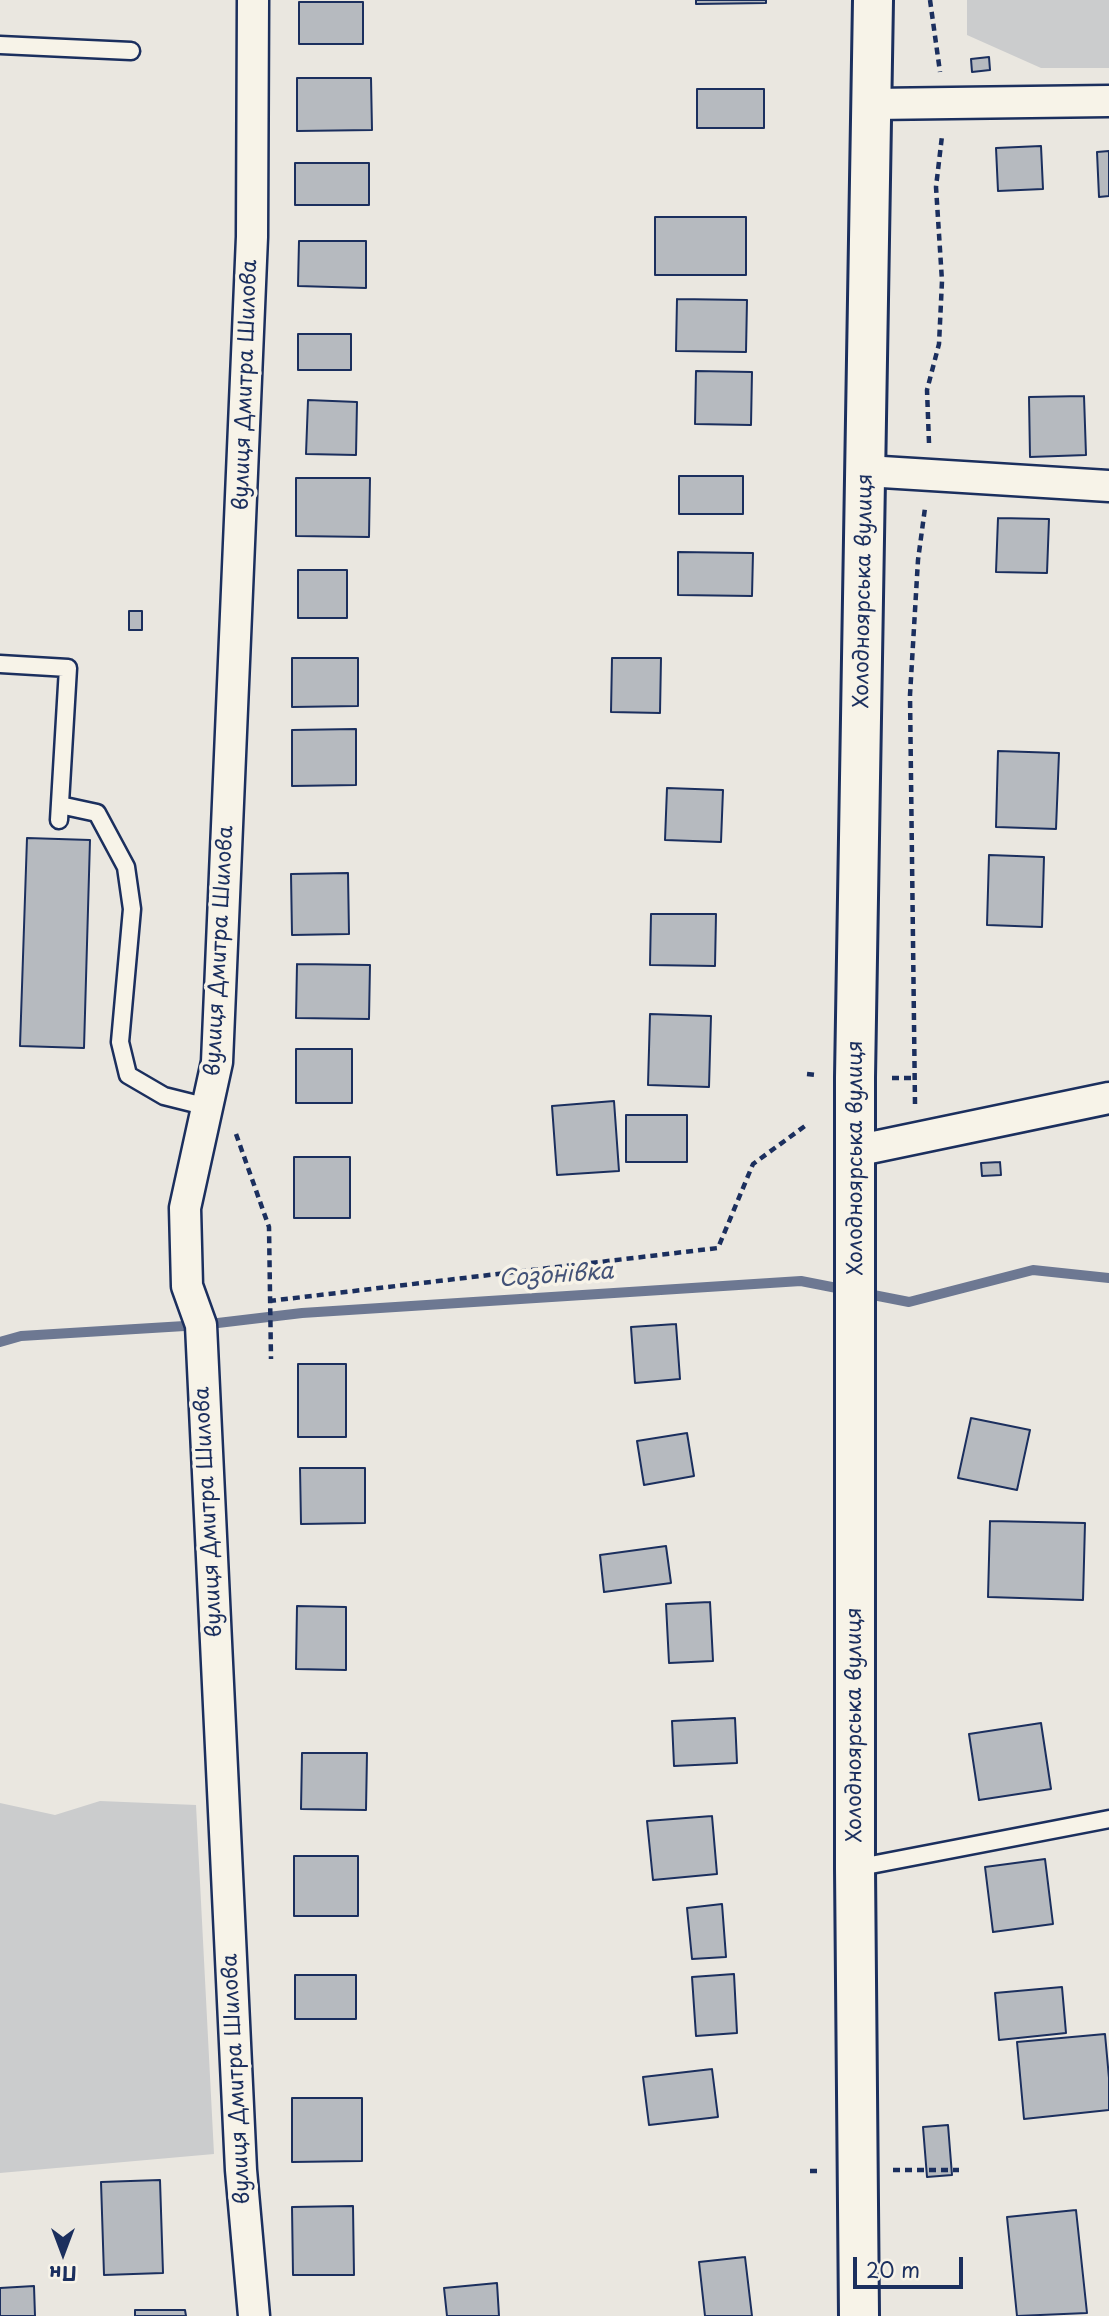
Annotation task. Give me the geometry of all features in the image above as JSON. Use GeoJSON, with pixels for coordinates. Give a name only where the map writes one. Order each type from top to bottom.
{"type":"FeatureCollection","features":[{"type":"Feature","properties":{"kind":"main road","name":"Холодноярська вулиця"},"geometry":{"type":"LineString","coordinates":[[859,2316],[855,1868],[855,1151],[873,0]]}},
{"type":"Feature","properties":{"kind":"street","name":"вулиця Дмитра Шилова"},"geometry":{"type":"LineString","coordinates":[[253,0],[251,265],[217,1062],[186,1208],[187,1286],[201,1325],[241,2170],[254,2316]]}},
{"type":"Feature","properties":{"kind":"street"},"geometry":{"type":"LineString","coordinates":[[873,104],[1109,101]]}},
{"type":"Feature","properties":{"kind":"street"},"geometry":{"type":"LineString","coordinates":[[866,471],[1109,486]]}},
{"type":"Feature","properties":{"kind":"street"},"geometry":{"type":"LineString","coordinates":[[855,1151],[1109,1098]]}},
{"type":"Feature","properties":{"kind":"lane"},"geometry":{"type":"LineString","coordinates":[[0,45],[131,51]]}},
{"type":"Feature","properties":{"kind":"lane"},"geometry":{"type":"LineString","coordinates":[[0,664],[68,668],[59,813],[97,813],[126,867],[132,909],[120,1042],[128,1075],[164,1096],[208,1107]]}},
{"type":"Feature","properties":{"kind":"lane"},"geometry":{"type":"LineString","coordinates":[[855,1868],[1109,1819]]}},
{"type":"Feature","properties":{"kind":"path"},"geometry":{"type":"LineString","coordinates":[[914,1139],[910,695],[918,560],[930,474],[927,390],[939,344],[942,281],[936,187],[946,103],[930,0]]}},
{"type":"Feature","properties":{"kind":"path"},"geometry":{"type":"LineString","coordinates":[[270,1301],[718,1248],[753,1164],[805,1126]]}},
{"type":"Feature","properties":{"kind":"path"},"geometry":{"type":"LineString","coordinates":[[234,1129],[269,1227],[271,1359]]}},
{"type":"Feature","properties":{"kind":"shaded area"},"geometry":{"type":"Polygon","coordinates":[[[967,0],[1109,0],[1109,68],[1041,68],[967,35],[967,0]]]}},
{"type":"Feature","properties":{"kind":"shaded area"},"geometry":{"type":"Polygon","coordinates":[[[100,1801],[196,1805],[214,2154],[0,2173],[0,1803],[55,1815],[100,1801]]]}},
{"type":"Feature","properties":{"kind":"building"},"geometry":{"type":"Polygon","coordinates":[[[696,0],[766,0],[766,3],[696,4],[696,0]]]}},
{"type":"Feature","properties":{"kind":"building"},"geometry":{"type":"Polygon","coordinates":[[[299,2],[363,2],[363,44],[299,44],[299,2]]]}},
{"type":"Feature","properties":{"kind":"building"},"geometry":{"type":"Polygon","coordinates":[[[989,57],[990,70],[972,72],[971,59],[989,57]]]}},
{"type":"Feature","properties":{"kind":"building"},"geometry":{"type":"Polygon","coordinates":[[[297,78],[371,78],[372,130],[297,131],[297,78]]]}},
{"type":"Feature","properties":{"kind":"building"},"geometry":{"type":"Polygon","coordinates":[[[697,89],[764,89],[764,128],[697,128],[697,89]]]}},
{"type":"Feature","properties":{"kind":"building"},"geometry":{"type":"Polygon","coordinates":[[[1041,146],[1043,189],[998,191],[996,148],[1041,146]]]}},
{"type":"Feature","properties":{"kind":"building"},"geometry":{"type":"Polygon","coordinates":[[[1109,151],[1109,196],[1099,197],[1097,152],[1109,151]]]}},
{"type":"Feature","properties":{"kind":"building"},"geometry":{"type":"Polygon","coordinates":[[[295,163],[369,163],[369,205],[295,205],[295,163]]]}},
{"type":"Feature","properties":{"kind":"building"},"geometry":{"type":"Polygon","coordinates":[[[655,217],[746,217],[746,275],[655,275],[655,217]]]}},
{"type":"Feature","properties":{"kind":"building"},"geometry":{"type":"Polygon","coordinates":[[[299,241],[366,241],[366,288],[298,286],[299,241]]]}},
{"type":"Feature","properties":{"kind":"building"},"geometry":{"type":"Polygon","coordinates":[[[677,299],[747,300],[746,352],[676,351],[677,299]]]}},
{"type":"Feature","properties":{"kind":"building"},"geometry":{"type":"Polygon","coordinates":[[[298,334],[351,334],[351,370],[298,370],[298,334]]]}},
{"type":"Feature","properties":{"kind":"building"},"geometry":{"type":"Polygon","coordinates":[[[696,371],[752,372],[751,425],[695,424],[696,371]]]}},
{"type":"Feature","properties":{"kind":"building"},"geometry":{"type":"Polygon","coordinates":[[[1084,396],[1086,455],[1030,457],[1029,397],[1084,396]]]}},
{"type":"Feature","properties":{"kind":"building"},"geometry":{"type":"Polygon","coordinates":[[[308,400],[357,402],[356,455],[306,454],[308,400]]]}},
{"type":"Feature","properties":{"kind":"building"},"geometry":{"type":"Polygon","coordinates":[[[679,476],[743,476],[743,514],[679,514],[679,476]]]}},
{"type":"Feature","properties":{"kind":"building"},"geometry":{"type":"Polygon","coordinates":[[[296,478],[370,478],[369,537],[296,536],[296,478]]]}},
{"type":"Feature","properties":{"kind":"building"},"geometry":{"type":"Polygon","coordinates":[[[998,518],[1049,519],[1047,573],[996,572],[998,518]]]}},
{"type":"Feature","properties":{"kind":"building"},"geometry":{"type":"Polygon","coordinates":[[[678,552],[753,553],[752,596],[678,595],[678,552]]]}},
{"type":"Feature","properties":{"kind":"building"},"geometry":{"type":"Polygon","coordinates":[[[298,570],[347,570],[347,618],[298,618],[298,570]]]}},
{"type":"Feature","properties":{"kind":"building"},"geometry":{"type":"Polygon","coordinates":[[[129,611],[142,611],[142,630],[129,630],[129,611]]]}},
{"type":"Feature","properties":{"kind":"building"},"geometry":{"type":"Polygon","coordinates":[[[292,658],[358,658],[358,706],[292,707],[292,658]]]}},
{"type":"Feature","properties":{"kind":"building"},"geometry":{"type":"Polygon","coordinates":[[[612,658],[661,658],[660,713],[611,712],[612,658]]]}},
{"type":"Feature","properties":{"kind":"building"},"geometry":{"type":"Polygon","coordinates":[[[356,729],[356,785],[292,786],[292,730],[356,729]]]}},
{"type":"Feature","properties":{"kind":"building"},"geometry":{"type":"Polygon","coordinates":[[[998,751],[1059,753],[1056,829],[996,827],[998,751]]]}},
{"type":"Feature","properties":{"kind":"building"},"geometry":{"type":"Polygon","coordinates":[[[667,788],[723,790],[721,842],[665,840],[667,788]]]}},
{"type":"Feature","properties":{"kind":"building"},"geometry":{"type":"Polygon","coordinates":[[[27,838],[90,840],[84,1048],[20,1046],[27,838]]]}},
{"type":"Feature","properties":{"kind":"building"},"geometry":{"type":"Polygon","coordinates":[[[989,855],[1044,857],[1042,927],[987,925],[989,855]]]}},
{"type":"Feature","properties":{"kind":"building"},"geometry":{"type":"Polygon","coordinates":[[[348,873],[349,934],[292,935],[291,874],[348,873]]]}},
{"type":"Feature","properties":{"kind":"building"},"geometry":{"type":"Polygon","coordinates":[[[651,914],[716,914],[715,966],[650,965],[651,914]]]}},
{"type":"Feature","properties":{"kind":"building"},"geometry":{"type":"Polygon","coordinates":[[[297,964],[370,965],[369,1019],[296,1018],[297,964]]]}},
{"type":"Feature","properties":{"kind":"building"},"geometry":{"type":"Polygon","coordinates":[[[650,1014],[711,1016],[709,1087],[648,1085],[650,1014]]]}},
{"type":"Feature","properties":{"kind":"building"},"geometry":{"type":"Polygon","coordinates":[[[296,1049],[352,1049],[352,1103],[296,1103],[296,1049]]]}},
{"type":"Feature","properties":{"kind":"building"},"geometry":{"type":"Polygon","coordinates":[[[614,1101],[619,1171],[557,1175],[552,1106],[614,1101]]]}},
{"type":"Feature","properties":{"kind":"building"},"geometry":{"type":"Polygon","coordinates":[[[626,1115],[687,1115],[687,1162],[626,1162],[626,1115]]]}},
{"type":"Feature","properties":{"kind":"building"},"geometry":{"type":"Polygon","coordinates":[[[294,1157],[350,1157],[350,1218],[294,1218],[294,1157]]]}},
{"type":"Feature","properties":{"kind":"building"},"geometry":{"type":"Polygon","coordinates":[[[1000,1162],[1001,1175],[982,1176],[981,1163],[1000,1162]]]}},
{"type":"Feature","properties":{"kind":"building"},"geometry":{"type":"Polygon","coordinates":[[[676,1324],[680,1379],[635,1383],[631,1327],[676,1324]]]}},
{"type":"Feature","properties":{"kind":"building"},"geometry":{"type":"Polygon","coordinates":[[[298,1364],[346,1364],[346,1437],[298,1437],[298,1364]]]}},
{"type":"Feature","properties":{"kind":"building"},"geometry":{"type":"Polygon","coordinates":[[[971,1418],[1030,1430],[1017,1490],[958,1478],[971,1418]]]}},
{"type":"Feature","properties":{"kind":"building"},"geometry":{"type":"Polygon","coordinates":[[[687,1433],[694,1476],[644,1485],[637,1441],[687,1433]]]}},
{"type":"Feature","properties":{"kind":"building"},"geometry":{"type":"Polygon","coordinates":[[[300,1468],[365,1468],[365,1523],[301,1524],[300,1468]]]}},
{"type":"Feature","properties":{"kind":"building"},"geometry":{"type":"Polygon","coordinates":[[[990,1521],[1085,1523],[1083,1600],[988,1597],[990,1521]]]}},
{"type":"Feature","properties":{"kind":"building"},"geometry":{"type":"Polygon","coordinates":[[[666,1546],[671,1583],[604,1592],[600,1555],[666,1546]]]}},
{"type":"Feature","properties":{"kind":"building"},"geometry":{"type":"Polygon","coordinates":[[[710,1602],[713,1661],[669,1663],[666,1604],[710,1602]]]}},
{"type":"Feature","properties":{"kind":"building"},"geometry":{"type":"Polygon","coordinates":[[[297,1606],[346,1607],[346,1670],[296,1669],[297,1606]]]}},
{"type":"Feature","properties":{"kind":"building"},"geometry":{"type":"Polygon","coordinates":[[[735,1718],[737,1763],[674,1766],[672,1721],[735,1718]]]}},
{"type":"Feature","properties":{"kind":"building"},"geometry":{"type":"Polygon","coordinates":[[[1041,1723],[1051,1789],[979,1800],[969,1734],[1041,1723]]]}},
{"type":"Feature","properties":{"kind":"building"},"geometry":{"type":"Polygon","coordinates":[[[302,1753],[367,1753],[366,1810],[301,1809],[302,1753]]]}},
{"type":"Feature","properties":{"kind":"building"},"geometry":{"type":"Polygon","coordinates":[[[712,1816],[717,1874],[653,1880],[647,1821],[712,1816]]]}},
{"type":"Feature","properties":{"kind":"building"},"geometry":{"type":"Polygon","coordinates":[[[294,1856],[358,1856],[358,1916],[294,1916],[294,1856]]]}},
{"type":"Feature","properties":{"kind":"building"},"geometry":{"type":"Polygon","coordinates":[[[1045,1859],[1053,1924],[993,1932],[985,1867],[1045,1859]]]}},
{"type":"Feature","properties":{"kind":"building"},"geometry":{"type":"Polygon","coordinates":[[[722,1904],[726,1957],[692,1959],[687,1908],[722,1904]]]}},
{"type":"Feature","properties":{"kind":"building"},"geometry":{"type":"Polygon","coordinates":[[[734,1974],[737,2033],[696,2036],[692,1977],[734,1974]]]}},
{"type":"Feature","properties":{"kind":"building"},"geometry":{"type":"Polygon","coordinates":[[[295,1975],[356,1975],[356,2019],[295,2019],[295,1975]]]}},
{"type":"Feature","properties":{"kind":"building"},"geometry":{"type":"Polygon","coordinates":[[[1062,1987],[1066,2033],[999,2040],[995,1993],[1062,1987]]]}},
{"type":"Feature","properties":{"kind":"building"},"geometry":{"type":"Polygon","coordinates":[[[1105,2034],[1109,2110],[1024,2119],[1017,2042],[1105,2034]]]}},
{"type":"Feature","properties":{"kind":"building"},"geometry":{"type":"Polygon","coordinates":[[[712,2069],[718,2117],[649,2125],[643,2077],[712,2069]]]}},
{"type":"Feature","properties":{"kind":"building"},"geometry":{"type":"Polygon","coordinates":[[[292,2098],[362,2098],[362,2161],[292,2162],[292,2098]]]}},
{"type":"Feature","properties":{"kind":"building"},"geometry":{"type":"Polygon","coordinates":[[[948,2125],[952,2175],[927,2177],[923,2127],[948,2125]]]}},
{"type":"Feature","properties":{"kind":"building"},"geometry":{"type":"Polygon","coordinates":[[[160,2180],[163,2273],[104,2275],[101,2182],[160,2180]]]}},
{"type":"Feature","properties":{"kind":"building"},"geometry":{"type":"Polygon","coordinates":[[[353,2206],[354,2275],[293,2275],[292,2207],[353,2206]]]}},
{"type":"Feature","properties":{"kind":"building"},"geometry":{"type":"Polygon","coordinates":[[[1076,2210],[1087,2313],[1017,2316],[1007,2217],[1076,2210]]]}},
{"type":"Feature","properties":{"kind":"building"},"geometry":{"type":"Polygon","coordinates":[[[745,2257],[752,2316],[705,2316],[699,2262],[745,2257]]]}},
{"type":"Feature","properties":{"kind":"building"},"geometry":{"type":"Polygon","coordinates":[[[497,2283],[499,2316],[447,2316],[444,2288],[497,2283]]]}},
{"type":"Feature","properties":{"kind":"building"},"geometry":{"type":"Polygon","coordinates":[[[34,2286],[35,2316],[0,2316],[0,2288],[34,2286]]]}},
{"type":"Feature","properties":{"kind":"building"},"geometry":{"type":"Polygon","coordinates":[[[135,2310],[185,2310],[186,2316],[135,2316],[135,2310]]]}},
{"type":"Feature","properties":{"kind":"waterway","name":"Созонівка"},"geometry":{"type":"LineString","coordinates":[[863,1293],[909,1302],[1033,1270],[1109,1278]]}},
{"type":"Feature","properties":{"kind":"waterway","name":"Созонівка"},"geometry":{"type":"LineString","coordinates":[[0,1342],[21,1336],[201,1325],[302,1313],[801,1281],[847,1290]]}}]}
